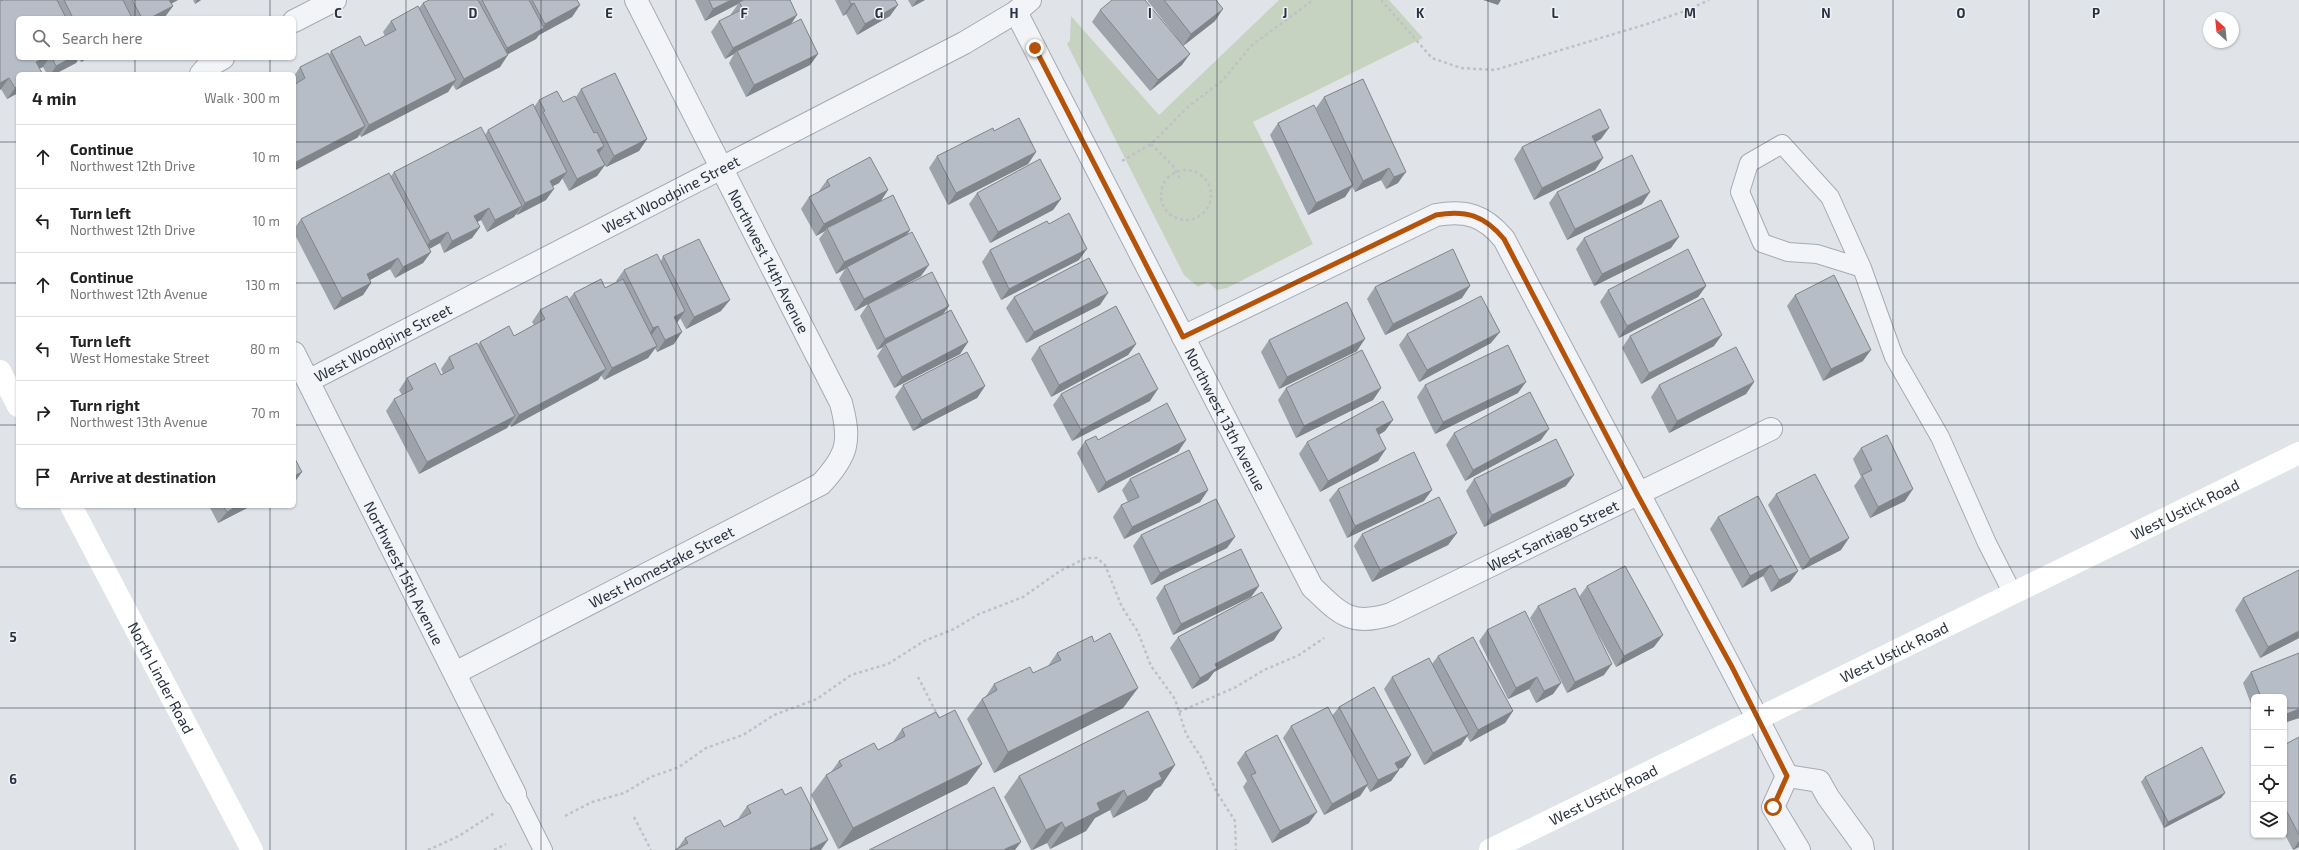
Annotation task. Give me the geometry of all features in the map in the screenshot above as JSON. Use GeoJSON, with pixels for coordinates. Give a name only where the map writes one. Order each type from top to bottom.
{"type":"FeatureCollection","features":[{"type":"Feature","properties":{"kind":"main road"},"geometry":{"type":"LineString","coordinates":[[0,372],[16,402]]}},
{"type":"Feature","properties":{"kind":"main road","name":"West Ustick Road"},"geometry":{"type":"LineString","coordinates":[[1490,850],[1758,720],[2299,453]]}},
{"type":"Feature","properties":{"kind":"main road","name":"North Linder Road"},"geometry":{"type":"LineString","coordinates":[[72,508],[252,850]]}},
{"type":"Feature","properties":{"kind":"street"},"geometry":{"type":"LineString","coordinates":[[296,20],[335,0]]}},
{"type":"Feature","properties":{"kind":"street","name":"Northwest 14th Avenue"},"geometry":{"type":"LineString","coordinates":[[636,0],[841,403],[846,421],[847,440]]}},
{"type":"Feature","properties":{"kind":"street","name":"West Woodpine Street"},"geometry":{"type":"LineString","coordinates":[[308,381],[964,43],[1023,6]]}},
{"type":"Feature","properties":{"kind":"street","name":"Northwest 13th Avenue"},"geometry":{"type":"LineString","coordinates":[[1023,6],[1183,337],[1312,587],[1333,608],[1353,619]]}},
{"type":"Feature","properties":{"kind":"street"},"geometry":{"type":"LineString","coordinates":[[202,72],[207,66],[219,60]]}},
{"type":"Feature","properties":{"kind":"street"},"geometry":{"type":"LineString","coordinates":[[1183,337],[1436,215],[1456,211],[1476,217],[1492,225],[1504,239],[1637,494],[1732,667],[1787,776]]}},
{"type":"Feature","properties":{"kind":"street","name":"Northwest 15th Avenue"},"geometry":{"type":"LineString","coordinates":[[296,356],[515,794]]}},
{"type":"Feature","properties":{"kind":"street","name":"West Santiago Street"},"geometry":{"type":"LineString","coordinates":[[1353,619],[1374,619],[1391,614],[1771,429]]}},
{"type":"Feature","properties":{"kind":"street","name":"West Homestake Street"},"geometry":{"type":"LineString","coordinates":[[455,673],[821,484],[838,465],[847,440]]}},
{"type":"Feature","properties":{"kind":"street"},"geometry":{"type":"LineString","coordinates":[[1787,776],[1773,807],[1799,850]]}},
{"type":"Feature","properties":{"kind":"street"},"geometry":{"type":"LineString","coordinates":[[1787,776],[1819,781],[1828,797],[1862,844],[1863,850]]}},
{"type":"Feature","properties":{"kind":"lane"},"geometry":{"type":"LineString","coordinates":[[1862,268],[1816,254],[1788,252],[1762,243],[1740,192],[1749,163],[1782,144],[1830,197],[1862,268],[1894,356],[1940,437],[1987,543],[2013,594]]}},
{"type":"Feature","properties":{"kind":"lane"},"geometry":{"type":"LineString","coordinates":[[515,794],[543,850]]}},
{"type":"Feature","properties":{"kind":"path"},"geometry":{"type":"LineString","coordinates":[[1122,161],[1151,144],[1189,106],[1222,81],[1251,46],[1313,0]]}},
{"type":"Feature","properties":{"kind":"path"},"geometry":{"type":"LineString","coordinates":[[1381,0],[1432,58],[1461,68],[1495,70],[1647,24],[1685,11],[1709,0]]}},
{"type":"Feature","properties":{"kind":"path"},"geometry":{"type":"LineString","coordinates":[[1151,144],[1173,166],[1181,181]]}},
{"type":"Feature","properties":{"kind":"path"},"geometry":{"type":"LineString","coordinates":[[1184,170],[1196,173],[1206,180],[1210,188],[1211,196],[1205,211],[1191,220],[1175,218],[1163,206],[1161,190],[1167,180],[1176,172],[1184,170]]}},
{"type":"Feature","properties":{"kind":"path"},"geometry":{"type":"LineString","coordinates":[[565,816],[592,802],[624,793],[651,777],[679,767],[706,748],[742,735],[774,715],[816,699],[851,675],[888,664],[924,641],[954,629],[979,614],[1023,597],[1060,571],[1086,558],[1097,558],[1105,565],[1122,607],[1138,632],[1151,666],[1175,699],[1186,734],[1201,757],[1216,791],[1235,821],[1236,850]]}},
{"type":"Feature","properties":{"kind":"path"},"geometry":{"type":"LineString","coordinates":[[1179,712],[1236,687],[1264,670],[1299,655],[1324,638]]}},
{"type":"Feature","properties":{"kind":"path"},"geometry":{"type":"LineString","coordinates":[[918,677],[939,718]]}},
{"type":"Feature","properties":{"kind":"path"},"geometry":{"type":"LineString","coordinates":[[428,850],[459,836],[498,811]]}},
{"type":"Feature","properties":{"kind":"path"},"geometry":{"type":"LineString","coordinates":[[634,817],[651,850]]}},
{"type":"Feature","properties":{"kind":"path"},"geometry":{"type":"LineString","coordinates":[[494,850],[506,844]]}},
{"type":"Feature","properties":{"kind":"green space"},"geometry":{"type":"Polygon","coordinates":[[[1279,0],[1389,0],[1423,38],[1253,122],[1313,244],[1227,288],[1217,290],[1208,282],[1198,287],[1184,275],[1067,44],[1070,40],[1071,16],[1159,115],[1279,0]]]}},
{"type":"Feature","properties":{"kind":"building"},"geometry":{"type":"Polygon","coordinates":[[[57,0],[65,16],[16,16],[16,60],[40,60],[36,62],[41,72],[16,72],[15,88],[9,78],[0,83],[0,1],[57,0]]]}},
{"type":"Feature","properties":{"kind":"building"},"geometry":{"type":"Polygon","coordinates":[[[64,0],[123,0],[131,16],[72,16],[64,0]]]}},
{"type":"Feature","properties":{"kind":"building"},"geometry":{"type":"Polygon","coordinates":[[[132,0],[169,0],[173,6],[154,16],[141,16],[132,0]]]}},
{"type":"Feature","properties":{"kind":"building"},"geometry":{"type":"Polygon","coordinates":[[[429,0],[478,0],[508,55],[464,79],[423,3],[429,0]]]}},
{"type":"Feature","properties":{"kind":"building"},"geometry":{"type":"Polygon","coordinates":[[[482,0],[529,0],[544,28],[507,48],[482,0]]]}},
{"type":"Feature","properties":{"kind":"building"},"geometry":{"type":"Polygon","coordinates":[[[532,0],[577,0],[580,5],[545,24],[532,0]]]}},
{"type":"Feature","properties":{"kind":"building"},"geometry":{"type":"Polygon","coordinates":[[[709,0],[731,0],[713,9],[709,0]]]}},
{"type":"Feature","properties":{"kind":"building"},"geometry":{"type":"Polygon","coordinates":[[[744,0],[790,0],[797,15],[733,48],[719,21],[743,9],[739,2],[744,0]]]}},
{"type":"Feature","properties":{"kind":"building"},"geometry":{"type":"Polygon","coordinates":[[[849,0],[895,0],[898,5],[865,24],[854,3],[851,4],[849,0]]]}},
{"type":"Feature","properties":{"kind":"building"},"geometry":{"type":"Polygon","coordinates":[[[1112,0],[1145,0],[1190,54],[1158,80],[1100,10],[1112,0]]]}},
{"type":"Feature","properties":{"kind":"building"},"geometry":{"type":"Polygon","coordinates":[[[1164,0],[1216,0],[1223,9],[1191,34],[1164,0]]]}},
{"type":"Feature","properties":{"kind":"building"},"geometry":{"type":"Polygon","coordinates":[[[418,6],[456,80],[369,125],[331,51],[360,36],[365,46],[396,30],[391,21],[418,6]]]}},
{"type":"Feature","properties":{"kind":"building"},"geometry":{"type":"Polygon","coordinates":[[[801,19],[818,54],[754,85],[737,51],[801,19]]]}},
{"type":"Feature","properties":{"kind":"building"},"geometry":{"type":"Polygon","coordinates":[[[328,53],[365,126],[296,162],[296,84],[305,78],[300,67],[328,53]]]}},
{"type":"Feature","properties":{"kind":"building"},"geometry":{"type":"Polygon","coordinates":[[[53,60],[67,60],[56,66],[53,60]]]}},
{"type":"Feature","properties":{"kind":"building"},"geometry":{"type":"Polygon","coordinates":[[[615,73],[647,139],[614,156],[581,89],[615,73]]]}},
{"type":"Feature","properties":{"kind":"building"},"geometry":{"type":"Polygon","coordinates":[[[1363,79],[1406,172],[1394,177],[1389,168],[1363,181],[1324,97],[1363,79]]]}},
{"type":"Feature","properties":{"kind":"building"},"geometry":{"type":"Polygon","coordinates":[[[557,91],[563,102],[575,96],[594,133],[597,132],[604,146],[597,150],[605,165],[577,179],[543,112],[545,111],[539,100],[557,91]]]}},
{"type":"Feature","properties":{"kind":"building"},"geometry":{"type":"Polygon","coordinates":[[[533,104],[567,172],[550,181],[554,189],[525,203],[488,130],[533,104]]]}},
{"type":"Feature","properties":{"kind":"building"},"geometry":{"type":"Polygon","coordinates":[[[1314,105],[1353,185],[1316,203],[1278,123],[1314,105]]]}},
{"type":"Feature","properties":{"kind":"building"},"geometry":{"type":"Polygon","coordinates":[[[1600,109],[1609,128],[1592,136],[1603,158],[1542,188],[1522,147],[1600,109]]]}},
{"type":"Feature","properties":{"kind":"building"},"geometry":{"type":"Polygon","coordinates":[[[1019,118],[1036,152],[956,193],[937,156],[993,128],[994,131],[1019,118]]]}},
{"type":"Feature","properties":{"kind":"building"},"geometry":{"type":"Polygon","coordinates":[[[481,127],[522,206],[495,220],[489,208],[474,216],[480,227],[452,241],[448,232],[430,241],[394,172],[481,127]]]}},
{"type":"Feature","properties":{"kind":"building"},"geometry":{"type":"Polygon","coordinates":[[[1632,155],[1650,192],[1575,229],[1557,192],[1632,155]]]}},
{"type":"Feature","properties":{"kind":"building"},"geometry":{"type":"Polygon","coordinates":[[[870,157],[888,190],[824,224],[809,197],[830,186],[827,180],[870,157]]]}},
{"type":"Feature","properties":{"kind":"building"},"geometry":{"type":"Polygon","coordinates":[[[1040,159],[1061,199],[998,232],[977,193],[1040,159]]]}},
{"type":"Feature","properties":{"kind":"building"},"geometry":{"type":"Polygon","coordinates":[[[389,173],[431,252],[403,267],[398,258],[367,274],[371,283],[342,298],[301,219],[389,173]]]}},
{"type":"Feature","properties":{"kind":"building"},"geometry":{"type":"Polygon","coordinates":[[[893,195],[910,230],[844,262],[827,228],[893,195]]]}},
{"type":"Feature","properties":{"kind":"building"},"geometry":{"type":"Polygon","coordinates":[[[1661,200],[1679,237],[1602,274],[1584,238],[1661,200]]]}},
{"type":"Feature","properties":{"kind":"building"},"geometry":{"type":"Polygon","coordinates":[[[1069,213],[1087,249],[1009,289],[990,250],[1047,221],[1049,224],[1069,213]]]}},
{"type":"Feature","properties":{"kind":"building"},"geometry":{"type":"Polygon","coordinates":[[[912,232],[929,265],[864,299],[847,267],[912,232]]]}},
{"type":"Feature","properties":{"kind":"building"},"geometry":{"type":"Polygon","coordinates":[[[699,239],[730,300],[694,317],[663,256],[699,239]]]}},
{"type":"Feature","properties":{"kind":"building"},"geometry":{"type":"Polygon","coordinates":[[[1453,249],[1470,286],[1393,324],[1375,287],[1453,249]]]}},
{"type":"Feature","properties":{"kind":"building"},"geometry":{"type":"Polygon","coordinates":[[[1688,249],[1706,286],[1627,326],[1608,290],[1688,249]]]}},
{"type":"Feature","properties":{"kind":"building"},"geometry":{"type":"Polygon","coordinates":[[[657,254],[685,311],[674,317],[682,332],[665,340],[658,326],[653,328],[624,270],[657,254]]]}},
{"type":"Feature","properties":{"kind":"building"},"geometry":{"type":"Polygon","coordinates":[[[1089,258],[1108,293],[1034,332],[1014,297],[1089,258]]]}},
{"type":"Feature","properties":{"kind":"building"},"geometry":{"type":"Polygon","coordinates":[[[932,272],[949,306],[885,339],[868,304],[932,272]]]}},
{"type":"Feature","properties":{"kind":"building"},"geometry":{"type":"Polygon","coordinates":[[[1834,275],[1871,350],[1831,369],[1795,295],[1834,275]]]}},
{"type":"Feature","properties":{"kind":"building"},"geometry":{"type":"Polygon","coordinates":[[[601,279],[605,288],[623,279],[657,346],[612,368],[574,293],[601,279]]]}},
{"type":"Feature","properties":{"kind":"building"},"geometry":{"type":"Polygon","coordinates":[[[567,296],[606,369],[519,415],[480,342],[509,326],[514,336],[545,319],[540,310],[567,296]]]}},
{"type":"Feature","properties":{"kind":"building"},"geometry":{"type":"Polygon","coordinates":[[[1481,296],[1500,332],[1427,370],[1407,334],[1481,296]]]}},
{"type":"Feature","properties":{"kind":"building"},"geometry":{"type":"Polygon","coordinates":[[[1703,298],[1722,335],[1649,373],[1630,336],[1703,298]]]}},
{"type":"Feature","properties":{"kind":"building"},"geometry":{"type":"Polygon","coordinates":[[[1347,302],[1365,339],[1287,377],[1269,340],[1347,302]]]}},
{"type":"Feature","properties":{"kind":"building"},"geometry":{"type":"Polygon","coordinates":[[[1116,306],[1136,344],[1059,385],[1039,347],[1116,306]]]}},
{"type":"Feature","properties":{"kind":"building"},"geometry":{"type":"Polygon","coordinates":[[[951,310],[968,342],[902,377],[885,344],[951,310]]]}},
{"type":"Feature","properties":{"kind":"building"},"geometry":{"type":"Polygon","coordinates":[[[477,343],[515,416],[427,462],[394,399],[413,389],[407,378],[435,363],[441,375],[454,368],[449,357],[477,343]]]}},
{"type":"Feature","properties":{"kind":"building"},"geometry":{"type":"Polygon","coordinates":[[[1508,345],[1526,382],[1443,422],[1425,385],[1508,345]]]}},
{"type":"Feature","properties":{"kind":"building"},"geometry":{"type":"Polygon","coordinates":[[[1736,347],[1754,382],[1677,421],[1659,385],[1736,347]]]}},
{"type":"Feature","properties":{"kind":"building"},"geometry":{"type":"Polygon","coordinates":[[[1362,350],[1381,388],[1304,426],[1286,388],[1362,350]]]}},
{"type":"Feature","properties":{"kind":"building"},"geometry":{"type":"Polygon","coordinates":[[[967,352],[985,386],[922,420],[903,385],[967,352]]]}},
{"type":"Feature","properties":{"kind":"building"},"geometry":{"type":"Polygon","coordinates":[[[1139,353],[1158,389],[1081,430],[1061,394],[1139,353]]]}},
{"type":"Feature","properties":{"kind":"building"},"geometry":{"type":"Polygon","coordinates":[[[1530,392],[1549,429],[1473,470],[1454,433],[1530,392]]]}},
{"type":"Feature","properties":{"kind":"building"},"geometry":{"type":"Polygon","coordinates":[[[1383,401],[1393,420],[1376,429],[1386,449],[1328,481],[1307,442],[1383,401]]]}},
{"type":"Feature","properties":{"kind":"building"},"geometry":{"type":"Polygon","coordinates":[[[1167,403],[1186,440],[1106,482],[1085,441],[1096,436],[1098,440],[1167,403]]]}},
{"type":"Feature","properties":{"kind":"building"},"geometry":{"type":"Polygon","coordinates":[[[1887,435],[1913,489],[1878,507],[1862,475],[1872,470],[1861,448],[1887,435]]]}},
{"type":"Feature","properties":{"kind":"building"},"geometry":{"type":"Polygon","coordinates":[[[1556,439],[1574,475],[1492,515],[1474,479],[1556,439]]]}},
{"type":"Feature","properties":{"kind":"building"},"geometry":{"type":"Polygon","coordinates":[[[1189,450],[1208,490],[1132,527],[1121,505],[1139,497],[1130,479],[1189,450]]]}},
{"type":"Feature","properties":{"kind":"building"},"geometry":{"type":"Polygon","coordinates":[[[1414,452],[1432,490],[1355,526],[1338,489],[1414,452]]]}},
{"type":"Feature","properties":{"kind":"building"},"geometry":{"type":"Polygon","coordinates":[[[296,461],[302,472],[296,475],[296,461]]]}},
{"type":"Feature","properties":{"kind":"building"},"geometry":{"type":"Polygon","coordinates":[[[1815,474],[1849,538],[1810,559],[1776,494],[1815,474]]]}},
{"type":"Feature","properties":{"kind":"building"},"geometry":{"type":"Polygon","coordinates":[[[1758,496],[1798,571],[1779,580],[1771,565],[1750,576],[1718,517],[1758,496]]]}},
{"type":"Feature","properties":{"kind":"building"},"geometry":{"type":"Polygon","coordinates":[[[1439,497],[1457,533],[1380,570],[1362,534],[1439,497]]]}},
{"type":"Feature","properties":{"kind":"building"},"geometry":{"type":"Polygon","coordinates":[[[1216,499],[1235,537],[1160,573],[1141,535],[1216,499]]]}},
{"type":"Feature","properties":{"kind":"building"},"geometry":{"type":"Polygon","coordinates":[[[224,508],[234,508],[227,512],[224,508]]]}},
{"type":"Feature","properties":{"kind":"building"},"geometry":{"type":"Polygon","coordinates":[[[1241,549],[1259,586],[1181,624],[1164,586],[1241,549]]]}},
{"type":"Feature","properties":{"kind":"building"},"geometry":{"type":"Polygon","coordinates":[[[1625,566],[1663,635],[1624,656],[1587,586],[1625,566]]]}},
{"type":"Feature","properties":{"kind":"building"},"geometry":{"type":"Polygon","coordinates":[[[2299,570],[2299,631],[2268,647],[2243,598],[2299,570]]]}},
{"type":"Feature","properties":{"kind":"building"},"geometry":{"type":"Polygon","coordinates":[[[1575,588],[1612,664],[1575,682],[1538,606],[1575,588]]]}},
{"type":"Feature","properties":{"kind":"building"},"geometry":{"type":"Polygon","coordinates":[[[1262,592],[1282,628],[1215,664],[1217,668],[1200,678],[1178,637],[1262,592]]]}},
{"type":"Feature","properties":{"kind":"building"},"geometry":{"type":"Polygon","coordinates":[[[1525,611],[1561,683],[1544,691],[1537,677],[1516,688],[1487,630],[1525,611]]]}},
{"type":"Feature","properties":{"kind":"building"},"geometry":{"type":"Polygon","coordinates":[[[1110,633],[1138,688],[1008,752],[982,699],[997,690],[994,684],[1030,667],[1033,673],[1061,660],[1057,653],[1092,636],[1094,642],[1110,633]]]}},
{"type":"Feature","properties":{"kind":"building"},"geometry":{"type":"Polygon","coordinates":[[[1473,637],[1513,711],[1478,730],[1438,656],[1473,637]]]}},
{"type":"Feature","properties":{"kind":"building"},"geometry":{"type":"Polygon","coordinates":[[[2299,653],[2299,709],[2287,714],[2287,694],[2260,694],[2251,672],[2299,653]]]}},
{"type":"Feature","properties":{"kind":"building"},"geometry":{"type":"Polygon","coordinates":[[[1429,658],[1469,734],[1433,753],[1392,677],[1429,658]]]}},
{"type":"Feature","properties":{"kind":"building"},"geometry":{"type":"Polygon","coordinates":[[[1374,687],[1411,755],[1395,763],[1399,770],[1378,780],[1339,707],[1374,687]]]}},
{"type":"Feature","properties":{"kind":"building"},"geometry":{"type":"Polygon","coordinates":[[[1328,707],[1368,784],[1332,804],[1291,726],[1328,707]]]}},
{"type":"Feature","properties":{"kind":"building"},"geometry":{"type":"Polygon","coordinates":[[[955,710],[982,764],[853,828],[826,775],[842,766],[839,761],[874,743],[878,750],[905,736],[902,729],[936,712],[939,718],[955,710]]]}},
{"type":"Feature","properties":{"kind":"building"},"geometry":{"type":"Polygon","coordinates":[[[1148,711],[1175,765],[1159,773],[1162,779],[1127,797],[1124,790],[1097,803],[1100,810],[1065,828],[1062,822],[1046,830],[1019,776],[1148,711]]]}},
{"type":"Feature","properties":{"kind":"building"},"geometry":{"type":"Polygon","coordinates":[[[1277,735],[1317,812],[1280,831],[1251,775],[1256,773],[1245,752],[1277,735]]]}},
{"type":"Feature","properties":{"kind":"building"},"geometry":{"type":"Polygon","coordinates":[[[2299,737],[2299,835],[2287,812],[2287,743],[2299,737]]]}},
{"type":"Feature","properties":{"kind":"building"},"geometry":{"type":"Polygon","coordinates":[[[2202,747],[2225,793],[2168,822],[2145,777],[2202,747]]]}},
{"type":"Feature","properties":{"kind":"building"},"geometry":{"type":"Polygon","coordinates":[[[801,787],[828,840],[809,850],[675,850],[688,843],[685,838],[720,820],[724,827],[751,813],[747,806],[782,789],[785,795],[801,787]]]}},
{"type":"Feature","properties":{"kind":"building"},"geometry":{"type":"Polygon","coordinates":[[[994,787],[1021,842],[1005,850],[869,850],[994,787]]]}},
{"type":"Feature","properties":{"kind":"route"},"geometry":{"type":"LineString","coordinates":[[1035,48],[1183,337],[1436,215],[1456,211],[1476,217],[1492,225],[1504,239],[1637,494],[1732,667],[1787,776],[1773,807]]}}]}
